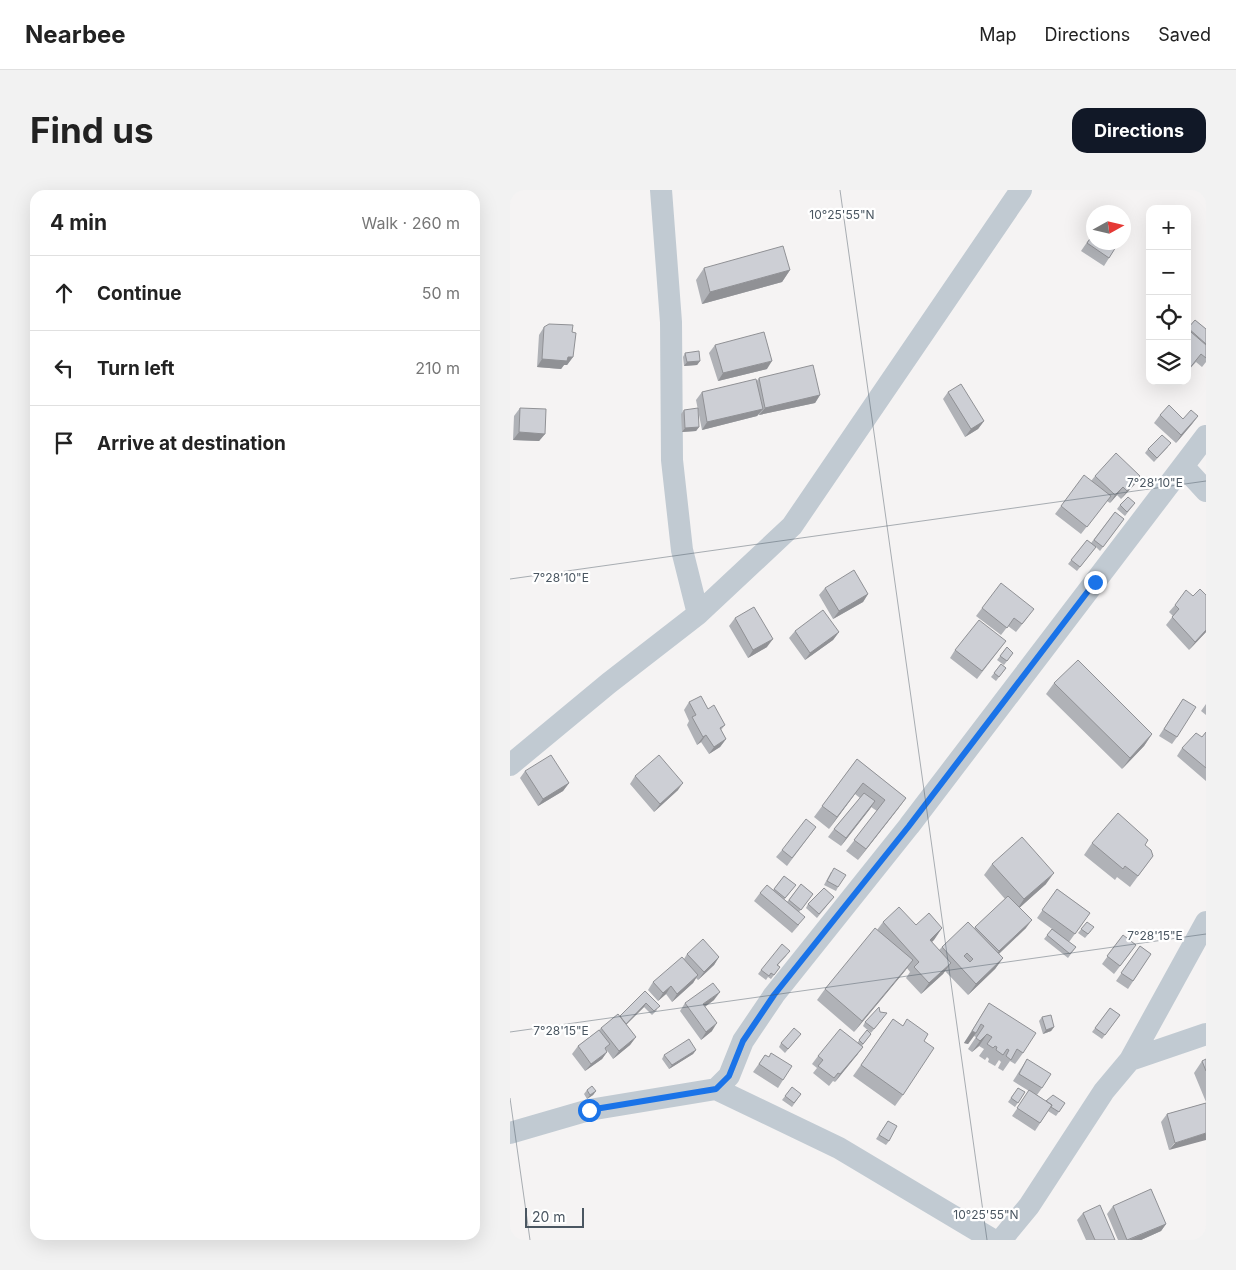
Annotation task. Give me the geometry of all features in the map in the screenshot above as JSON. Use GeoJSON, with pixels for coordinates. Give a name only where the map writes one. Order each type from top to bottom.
{"type":"FeatureCollection","features":[{"type":"Feature","properties":{"kind":"street"},"geometry":{"type":"LineString","coordinates":[[661,190],[671,322],[672,460],[682,550],[698,614]]}},
{"type":"Feature","properties":{"kind":"street"},"geometry":{"type":"LineString","coordinates":[[510,765],[609,683],[698,614],[792,526],[1021,190]]}},
{"type":"Feature","properties":{"kind":"street"},"geometry":{"type":"LineString","coordinates":[[716,1089],[729,1076],[743,1041],[774,995],[909,826],[1206,436]]}},
{"type":"Feature","properties":{"kind":"street"},"geometry":{"type":"LineString","coordinates":[[1182,466],[1206,492]]}},
{"type":"Feature","properties":{"kind":"street"},"geometry":{"type":"LineString","coordinates":[[1001,1240],[1029,1206],[1104,1091],[1130,1060],[1206,922]]}},
{"type":"Feature","properties":{"kind":"street"},"geometry":{"type":"LineString","coordinates":[[1130,1060],[1206,1034]]}},
{"type":"Feature","properties":{"kind":"street"},"geometry":{"type":"LineString","coordinates":[[510,1132],[589,1110],[716,1089],[839,1148],[993,1240]]}},
{"type":"Feature","properties":{"kind":"building"},"geometry":{"type":"Polygon","coordinates":[[[783,246],[790,270],[710,292],[704,268],[783,246]]]}},
{"type":"Feature","properties":{"kind":"building"},"geometry":{"type":"Polygon","coordinates":[[[1097,250],[1114,250],[1109,258],[1097,250]]]}},
{"type":"Feature","properties":{"kind":"building"},"geometry":{"type":"Polygon","coordinates":[[[1195,320],[1206,329],[1206,344],[1191,331],[1191,325],[1195,320]]]}},
{"type":"Feature","properties":{"kind":"building"},"geometry":{"type":"Polygon","coordinates":[[[549,324],[573,325],[572,332],[576,333],[573,357],[568,357],[567,361],[542,359],[544,327],[549,324]]]}},
{"type":"Feature","properties":{"kind":"building"},"geometry":{"type":"Polygon","coordinates":[[[764,332],[772,361],[723,373],[715,345],[764,332]]]}},
{"type":"Feature","properties":{"kind":"building"},"geometry":{"type":"Polygon","coordinates":[[[1191,332],[1206,345],[1206,358],[1201,354],[1191,366],[1191,332]]]}},
{"type":"Feature","properties":{"kind":"building"},"geometry":{"type":"Polygon","coordinates":[[[699,351],[700,361],[687,362],[685,353],[699,351]]]}},
{"type":"Feature","properties":{"kind":"building"},"geometry":{"type":"Polygon","coordinates":[[[813,365],[820,395],[765,408],[759,378],[813,365]]]}},
{"type":"Feature","properties":{"kind":"building"},"geometry":{"type":"Polygon","coordinates":[[[756,379],[763,409],[707,422],[702,392],[756,379]]]}},
{"type":"Feature","properties":{"kind":"building"},"geometry":{"type":"Polygon","coordinates":[[[961,384],[984,421],[971,429],[948,392],[961,384]]]}},
{"type":"Feature","properties":{"kind":"building"},"geometry":{"type":"Polygon","coordinates":[[[1169,405],[1183,419],[1191,410],[1198,416],[1181,435],[1160,415],[1169,405]]]}},
{"type":"Feature","properties":{"kind":"building"},"geometry":{"type":"Polygon","coordinates":[[[520,408],[546,409],[545,434],[519,432],[520,408]]]}},
{"type":"Feature","properties":{"kind":"building"},"geometry":{"type":"Polygon","coordinates":[[[698,408],[699,427],[685,428],[684,410],[698,408]]]}},
{"type":"Feature","properties":{"kind":"building"},"geometry":{"type":"Polygon","coordinates":[[[1162,435],[1171,443],[1157,458],[1148,449],[1162,435]]]}},
{"type":"Feature","properties":{"kind":"building"},"geometry":{"type":"Polygon","coordinates":[[[1116,453],[1140,476],[1127,491],[1123,487],[1115,495],[1095,476],[1116,453]]]}},
{"type":"Feature","properties":{"kind":"building"},"geometry":{"type":"Polygon","coordinates":[[[1084,475],[1111,496],[1087,527],[1061,506],[1084,475]]]}},
{"type":"Feature","properties":{"kind":"building"},"geometry":{"type":"Polygon","coordinates":[[[1128,497],[1135,503],[1127,512],[1120,505],[1128,497]]]}},
{"type":"Feature","properties":{"kind":"building"},"geometry":{"type":"Polygon","coordinates":[[[1115,512],[1124,519],[1103,547],[1094,540],[1115,512]]]}},
{"type":"Feature","properties":{"kind":"building"},"geometry":{"type":"Polygon","coordinates":[[[1087,540],[1096,547],[1080,567],[1071,560],[1087,540]]]}},
{"type":"Feature","properties":{"kind":"building"},"geometry":{"type":"Polygon","coordinates":[[[854,570],[868,594],[839,611],[825,588],[854,570]]]}},
{"type":"Feature","properties":{"kind":"building"},"geometry":{"type":"Polygon","coordinates":[[[1001,583],[1034,609],[1022,624],[1014,618],[1007,628],[982,608],[1001,583]]]}},
{"type":"Feature","properties":{"kind":"building"},"geometry":{"type":"Polygon","coordinates":[[[1200,589],[1206,595],[1206,630],[1195,642],[1172,617],[1179,609],[1175,605],[1186,590],[1193,596],[1200,589]]]}},
{"type":"Feature","properties":{"kind":"building"},"geometry":{"type":"Polygon","coordinates":[[[754,607],[773,639],[753,650],[735,618],[754,607]]]}},
{"type":"Feature","properties":{"kind":"building"},"geometry":{"type":"Polygon","coordinates":[[[823,610],[839,632],[810,653],[795,631],[823,610]]]}},
{"type":"Feature","properties":{"kind":"building"},"geometry":{"type":"Polygon","coordinates":[[[979,620],[1006,641],[982,671],[955,650],[979,620]]]}},
{"type":"Feature","properties":{"kind":"building"},"geometry":{"type":"Polygon","coordinates":[[[1007,647],[1013,653],[1007,661],[1000,656],[1007,647]]]}},
{"type":"Feature","properties":{"kind":"building"},"geometry":{"type":"Polygon","coordinates":[[[1078,660],[1152,734],[1130,758],[1054,683],[1078,660]]]}},
{"type":"Feature","properties":{"kind":"building"},"geometry":{"type":"Polygon","coordinates":[[[1001,664],[1006,668],[999,677],[994,673],[1001,664]]]}},
{"type":"Feature","properties":{"kind":"building"},"geometry":{"type":"Polygon","coordinates":[[[701,696],[708,709],[714,705],[725,725],[720,728],[726,739],[714,747],[706,735],[703,737],[692,717],[696,715],[689,702],[701,696]]]}},
{"type":"Feature","properties":{"kind":"building"},"geometry":{"type":"Polygon","coordinates":[[[1183,699],[1196,707],[1177,737],[1164,729],[1183,699]]]}},
{"type":"Feature","properties":{"kind":"building"},"geometry":{"type":"Polygon","coordinates":[[[1206,732],[1206,768],[1182,748],[1196,733],[1202,737],[1206,732]]]}},
{"type":"Feature","properties":{"kind":"building"},"geometry":{"type":"Polygon","coordinates":[[[551,755],[569,783],[543,799],[525,771],[551,755]]]}},
{"type":"Feature","properties":{"kind":"building"},"geometry":{"type":"Polygon","coordinates":[[[659,755],[683,783],[660,804],[635,776],[659,755]]]}},
{"type":"Feature","properties":{"kind":"building"},"geometry":{"type":"Polygon","coordinates":[[[857,759],[906,798],[866,849],[854,840],[885,800],[863,783],[837,817],[822,806],[857,759]]]}},
{"type":"Feature","properties":{"kind":"building"},"geometry":{"type":"Polygon","coordinates":[[[864,793],[875,801],[846,838],[834,829],[864,793]]]}},
{"type":"Feature","properties":{"kind":"building"},"geometry":{"type":"Polygon","coordinates":[[[1118,813],[1148,840],[1145,845],[1151,850],[1153,856],[1138,876],[1125,866],[1123,869],[1092,843],[1118,813]]]}},
{"type":"Feature","properties":{"kind":"building"},"geometry":{"type":"Polygon","coordinates":[[[806,819],[816,827],[792,858],[782,850],[806,819]]]}},
{"type":"Feature","properties":{"kind":"building"},"geometry":{"type":"Polygon","coordinates":[[[1022,837],[1054,873],[1024,899],[992,864],[1022,837]]]}},
{"type":"Feature","properties":{"kind":"building"},"geometry":{"type":"Polygon","coordinates":[[[834,868],[846,875],[838,887],[827,881],[834,868]]]}},
{"type":"Feature","properties":{"kind":"building"},"geometry":{"type":"Polygon","coordinates":[[[784,876],[796,885],[785,898],[774,889],[784,876]]]}},
{"type":"Feature","properties":{"kind":"building"},"geometry":{"type":"Polygon","coordinates":[[[801,884],[813,894],[801,910],[789,900],[801,884]]]}},
{"type":"Feature","properties":{"kind":"building"},"geometry":{"type":"Polygon","coordinates":[[[767,885],[805,917],[798,925],[760,893],[767,885]]]}},
{"type":"Feature","properties":{"kind":"building"},"geometry":{"type":"Polygon","coordinates":[[[824,888],[834,897],[819,914],[808,904],[824,888]]]}},
{"type":"Feature","properties":{"kind":"building"},"geometry":{"type":"Polygon","coordinates":[[[1057,889],[1090,913],[1075,934],[1042,910],[1057,889]]]}},
{"type":"Feature","properties":{"kind":"building"},"geometry":{"type":"Polygon","coordinates":[[[1008,896],[1032,920],[999,951],[975,927],[1008,896]]]}},
{"type":"Feature","properties":{"kind":"building"},"geometry":{"type":"Polygon","coordinates":[[[899,907],[916,925],[929,913],[942,928],[930,940],[951,963],[929,983],[914,967],[919,962],[883,922],[899,907]]]}},
{"type":"Feature","properties":{"kind":"building"},"geometry":{"type":"Polygon","coordinates":[[[968,922],[1003,958],[976,984],[942,947],[968,922]],[[967,953],[964,956],[970,962],[973,959],[967,953]]]}},
{"type":"Feature","properties":{"kind":"building"},"geometry":{"type":"Polygon","coordinates":[[[1087,922],[1094,927],[1088,934],[1081,929],[1087,922]]]}},
{"type":"Feature","properties":{"kind":"building"},"geometry":{"type":"Polygon","coordinates":[[[875,928],[913,960],[862,1021],[825,989],[875,928]]]}},
{"type":"Feature","properties":{"kind":"building"},"geometry":{"type":"Polygon","coordinates":[[[1052,929],[1076,947],[1070,954],[1047,935],[1052,929]]]}},
{"type":"Feature","properties":{"kind":"building"},"geometry":{"type":"Polygon","coordinates":[[[1123,935],[1136,945],[1120,966],[1107,956],[1123,935]]]}},
{"type":"Feature","properties":{"kind":"building"},"geometry":{"type":"Polygon","coordinates":[[[703,939],[719,957],[704,972],[687,954],[703,939]]]}},
{"type":"Feature","properties":{"kind":"building"},"geometry":{"type":"Polygon","coordinates":[[[782,944],[790,951],[777,965],[780,967],[774,975],[771,973],[769,976],[761,970],[782,944]]]}},
{"type":"Feature","properties":{"kind":"building"},"geometry":{"type":"Polygon","coordinates":[[[1140,946],[1151,954],[1133,981],[1121,973],[1140,946]]]}},
{"type":"Feature","properties":{"kind":"building"},"geometry":{"type":"Polygon","coordinates":[[[682,957],[698,975],[677,994],[671,986],[663,993],[653,982],[682,957]]]}},
{"type":"Feature","properties":{"kind":"building"},"geometry":{"type":"Polygon","coordinates":[[[713,983],[720,992],[703,1004],[717,1023],[706,1032],[685,1003],[713,983]]]}},
{"type":"Feature","properties":{"kind":"building"},"geometry":{"type":"Polygon","coordinates":[[[645,991],[660,1006],[654,1011],[646,1003],[626,1024],[620,1016],[645,991]]]}},
{"type":"Feature","properties":{"kind":"building"},"geometry":{"type":"Polygon","coordinates":[[[989,1003],[1036,1033],[1023,1053],[1017,1049],[1011,1060],[1006,1056],[1009,1050],[1007,1049],[1003,1055],[996,1050],[997,1047],[993,1048],[987,1044],[992,1037],[987,1034],[980,1041],[976,1038],[984,1026],[981,1024],[976,1033],[972,1031],[989,1003]]]}},
{"type":"Feature","properties":{"kind":"building"},"geometry":{"type":"Polygon","coordinates":[[[879,1007],[880,1012],[887,1013],[874,1029],[865,1022],[879,1007]]]}},
{"type":"Feature","properties":{"kind":"building"},"geometry":{"type":"Polygon","coordinates":[[[1110,1008],[1120,1015],[1105,1035],[1095,1028],[1110,1008]]]}},
{"type":"Feature","properties":{"kind":"building"},"geometry":{"type":"Polygon","coordinates":[[[618,1014],[636,1037],[619,1051],[601,1028],[618,1014]]]}},
{"type":"Feature","properties":{"kind":"building"},"geometry":{"type":"Polygon","coordinates":[[[1051,1015],[1054,1027],[1046,1030],[1042,1017],[1051,1015]]]}},
{"type":"Feature","properties":{"kind":"building"},"geometry":{"type":"Polygon","coordinates":[[[893,1019],[903,1026],[907,1019],[928,1034],[924,1041],[934,1048],[903,1095],[861,1065],[893,1019]]]}},
{"type":"Feature","properties":{"kind":"building"},"geometry":{"type":"Polygon","coordinates":[[[794,1028],[801,1034],[788,1049],[781,1043],[794,1028]]]}},
{"type":"Feature","properties":{"kind":"building"},"geometry":{"type":"Polygon","coordinates":[[[840,1029],[863,1047],[840,1074],[838,1073],[834,1078],[818,1066],[823,1060],[818,1056],[840,1029]]]}},
{"type":"Feature","properties":{"kind":"building"},"geometry":{"type":"Polygon","coordinates":[[[599,1030],[610,1044],[605,1048],[607,1052],[591,1064],[578,1046],[599,1030]]]}},
{"type":"Feature","properties":{"kind":"building"},"geometry":{"type":"Polygon","coordinates":[[[867,1030],[871,1034],[863,1044],[859,1040],[867,1030]]]}},
{"type":"Feature","properties":{"kind":"building"},"geometry":{"type":"Polygon","coordinates":[[[689,1039],[696,1050],[672,1065],[664,1055],[689,1039]]]}},
{"type":"Feature","properties":{"kind":"building"},"geometry":{"type":"Polygon","coordinates":[[[771,1053],[792,1066],[783,1080],[759,1064],[765,1055],[769,1057],[771,1053]]]}},
{"type":"Feature","properties":{"kind":"building"},"geometry":{"type":"Polygon","coordinates":[[[1027,1059],[1051,1074],[1042,1088],[1019,1074],[1027,1059]]]}},
{"type":"Feature","properties":{"kind":"building"},"geometry":{"type":"Polygon","coordinates":[[[1206,1059],[1206,1071],[1202,1061],[1206,1059]]]}},
{"type":"Feature","properties":{"kind":"building"},"geometry":{"type":"Polygon","coordinates":[[[592,1086],[596,1091],[590,1095],[587,1090],[592,1086]]]}},
{"type":"Feature","properties":{"kind":"building"},"geometry":{"type":"Polygon","coordinates":[[[792,1087],[801,1094],[794,1103],[785,1096],[792,1087]]]}},
{"type":"Feature","properties":{"kind":"building"},"geometry":{"type":"Polygon","coordinates":[[[1018,1088],[1025,1092],[1018,1103],[1011,1098],[1018,1088]]]}},
{"type":"Feature","properties":{"kind":"building"},"geometry":{"type":"Polygon","coordinates":[[[1029,1090],[1052,1105],[1040,1123],[1017,1108],[1029,1090]]]}},
{"type":"Feature","properties":{"kind":"building"},"geometry":{"type":"Polygon","coordinates":[[[1053,1095],[1065,1103],[1059,1112],[1046,1101],[1053,1095]]]}},
{"type":"Feature","properties":{"kind":"building"},"geometry":{"type":"Polygon","coordinates":[[[1206,1103],[1206,1133],[1175,1143],[1167,1114],[1206,1103]]]}},
{"type":"Feature","properties":{"kind":"building"},"geometry":{"type":"Polygon","coordinates":[[[888,1121],[897,1126],[889,1141],[879,1135],[888,1121]]]}},
{"type":"Feature","properties":{"kind":"building"},"geometry":{"type":"Polygon","coordinates":[[[1151,1189],[1166,1224],[1127,1240],[1113,1206],[1151,1189]]]}},
{"type":"Feature","properties":{"kind":"building"},"geometry":{"type":"Polygon","coordinates":[[[1100,1205],[1115,1240],[1095,1240],[1083,1213],[1100,1205]]]}},
{"type":"Feature","properties":{"kind":"route"},"geometry":{"type":"LineString","coordinates":[[589,1110],[716,1089],[729,1076],[743,1041],[774,995],[909,826],[1095,582]]}}]}
